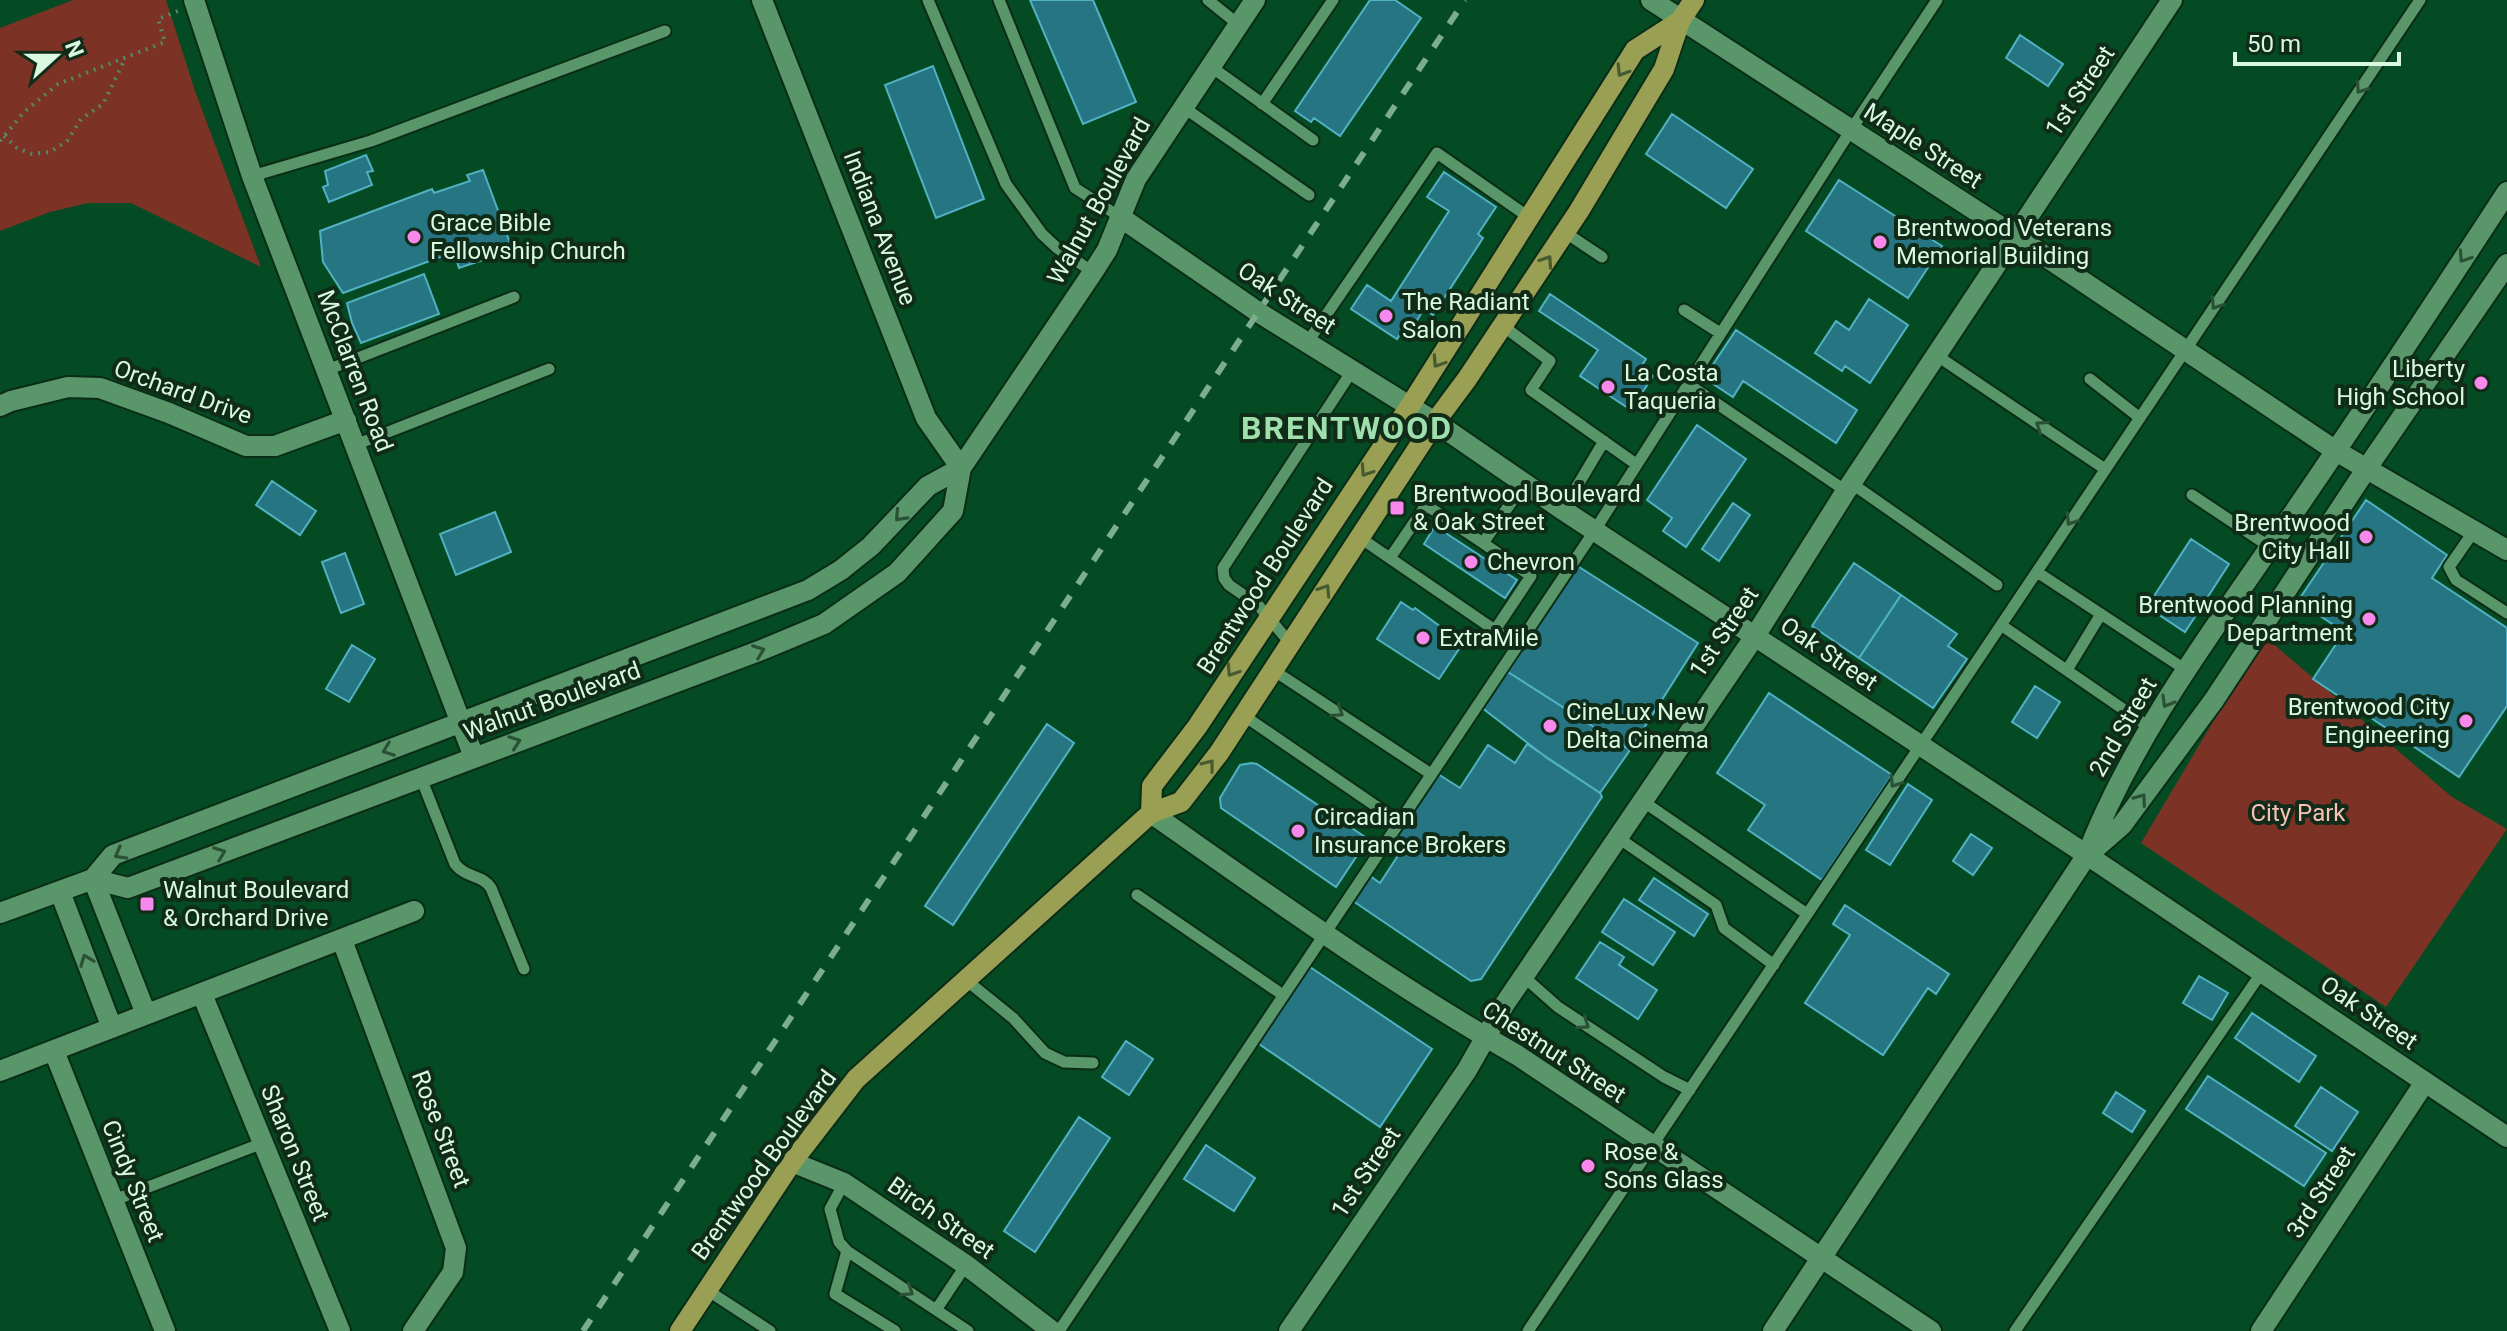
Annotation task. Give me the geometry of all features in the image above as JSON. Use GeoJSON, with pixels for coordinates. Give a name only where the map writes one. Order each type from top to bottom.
{"type":"FeatureCollection","features":[{"type":"Feature","properties":{"kind":"main road","name":"Brentwood Boulevard"},"geometry":{"type":"LineString","coordinates":[[680,1331],[792,1162],[856,1079],[1151,813],[1181,802],[1219,753],[1435,422],[1566,233],[1664,69],[1680,21],[1694,0]]}},
{"type":"Feature","properties":{"kind":"main road","name":"Brentwood Boulevard"},"geometry":{"type":"LineString","coordinates":[[1151,813],[1152,786],[1197,727],[1410,406],[1635,50],[1680,21]]}},
{"type":"Feature","properties":{"kind":"street","name":"Indiana Avenue"},"geometry":{"type":"LineString","coordinates":[[762,0],[926,418],[961,468]]}},
{"type":"Feature","properties":{"kind":"street","name":"Walnut Boulevard"},"geometry":{"type":"LineString","coordinates":[[93,879],[128,888],[750,654],[824,624],[897,573],[953,511],[961,468],[1107,250],[1136,179],[1255,0]]}},
{"type":"Feature","properties":{"kind":"street","name":"Maple Street"},"geometry":{"type":"LineString","coordinates":[[1651,0],[2015,236],[2336,451],[2507,550]]}},
{"type":"Feature","properties":{"kind":"street","name":"1st Street"},"geometry":{"type":"LineString","coordinates":[[1289,1331],[1458,1083],[1523,976],[1641,800],[1755,636],[1848,487],[2172,0]]}},
{"type":"Feature","properties":{"kind":"street","name":"McClarren Road"},"geometry":{"type":"LineString","coordinates":[[194,2],[252,176],[474,757]]}},
{"type":"Feature","properties":{"kind":"street","name":"2nd Street"},"geometry":{"type":"LineString","coordinates":[[1773,1331],[2087,855],[2104,811],[2186,670],[2336,451],[2507,192]]}},
{"type":"Feature","properties":{"kind":"street","name":"Oak Street"},"geometry":{"type":"LineString","coordinates":[[1120,217],[1258,312],[1435,422],[2507,1137]]}},
{"type":"Feature","properties":{"kind":"street","name":"2nd Street"},"geometry":{"type":"LineString","coordinates":[[2087,855],[2122,825],[2214,700],[2367,468],[2507,264]]}},
{"type":"Feature","properties":{"kind":"street","name":"Orchard Drive"},"geometry":{"type":"LineString","coordinates":[[0,406],[68,387],[100,388],[246,446],[275,446],[346,420]]}},
{"type":"Feature","properties":{"kind":"street","name":"Walnut Boulevard"},"geometry":{"type":"LineString","coordinates":[[0,913],[93,879],[113,855],[808,590],[841,570],[871,546],[928,486],[961,468]]}},
{"type":"Feature","properties":{"kind":"street","name":"Chestnut Street"},"geometry":{"type":"LineString","coordinates":[[1151,813],[1324,934],[1457,1022],[1517,1055],[1931,1331]]}},
{"type":"Feature","properties":{"kind":"street"},"geometry":{"type":"LineString","coordinates":[[93,879],[146,1014]]}},
{"type":"Feature","properties":{"kind":"street"},"geometry":{"type":"LineString","coordinates":[[60,892],[112,1028]]}},
{"type":"Feature","properties":{"kind":"street"},"geometry":{"type":"LineString","coordinates":[[0,1071],[414,911]]}},
{"type":"Feature","properties":{"kind":"street","name":"Rose Street"},"geometry":{"type":"LineString","coordinates":[[342,940],[456,1248],[453,1272],[413,1331]]}},
{"type":"Feature","properties":{"kind":"street","name":"Sharon Street"},"geometry":{"type":"LineString","coordinates":[[202,994],[340,1331]]}},
{"type":"Feature","properties":{"kind":"street","name":"Cindy Street"},"geometry":{"type":"LineString","coordinates":[[54,1051],[165,1331]]}},
{"type":"Feature","properties":{"kind":"street","name":"3rd Street"},"geometry":{"type":"LineString","coordinates":[[2261,1331],[2425,1082]]}},
{"type":"Feature","properties":{"kind":"street","name":"Birch Street"},"geometry":{"type":"LineString","coordinates":[[792,1162],[844,1183],[966,1265],[1052,1331]]}},
{"type":"Feature","properties":{"kind":"lane"},"geometry":{"type":"LineString","coordinates":[[928,0],[1006,184],[1042,234],[1093,272]]}},
{"type":"Feature","properties":{"kind":"lane"},"geometry":{"type":"LineString","coordinates":[[999,0],[1075,188],[1120,217]]}},
{"type":"Feature","properties":{"kind":"lane"},"geometry":{"type":"LineString","coordinates":[[1208,0],[1239,25]]}},
{"type":"Feature","properties":{"kind":"lane"},"geometry":{"type":"LineString","coordinates":[[1262,104],[1333,0]]}},
{"type":"Feature","properties":{"kind":"lane"},"geometry":{"type":"LineString","coordinates":[[1059,1331],[1595,530],[1937,0]]}},
{"type":"Feature","properties":{"kind":"lane"},"geometry":{"type":"LineString","coordinates":[[1528,1331],[2420,0]]}},
{"type":"Feature","properties":{"kind":"lane"},"geometry":{"type":"LineString","coordinates":[[252,176],[371,141],[665,31]]}},
{"type":"Feature","properties":{"kind":"lane"},"geometry":{"type":"LineString","coordinates":[[1210,66],[1313,140]]}},
{"type":"Feature","properties":{"kind":"lane"},"geometry":{"type":"LineString","coordinates":[[1183,107],[1309,195]]}},
{"type":"Feature","properties":{"kind":"lane"},"geometry":{"type":"LineString","coordinates":[[1307,343],[1437,153],[1530,218]]}},
{"type":"Feature","properties":{"kind":"lane"},"geometry":{"type":"LineString","coordinates":[[1566,233],[1602,257]]}},
{"type":"Feature","properties":{"kind":"lane"},"geometry":{"type":"LineString","coordinates":[[327,370],[514,297]]}},
{"type":"Feature","properties":{"kind":"lane"},"geometry":{"type":"LineString","coordinates":[[1684,310],[1720,333]]}},
{"type":"Feature","properties":{"kind":"lane"},"geometry":{"type":"LineString","coordinates":[[1503,326],[1550,361],[1531,390],[1636,464]]}},
{"type":"Feature","properties":{"kind":"lane"},"geometry":{"type":"LineString","coordinates":[[1936,355],[2105,469]]}},
{"type":"Feature","properties":{"kind":"lane"},"geometry":{"type":"LineString","coordinates":[[355,445],[549,369]]}},
{"type":"Feature","properties":{"kind":"lane"},"geometry":{"type":"LineString","coordinates":[[1290,643],[1258,605],[1229,585],[1223,568],[1352,371]]}},
{"type":"Feature","properties":{"kind":"lane"},"geometry":{"type":"LineString","coordinates":[[2090,379],[2140,418]]}},
{"type":"Feature","properties":{"kind":"lane"},"geometry":{"type":"LineString","coordinates":[[1688,384],[1997,585]]}},
{"type":"Feature","properties":{"kind":"lane"},"geometry":{"type":"LineString","coordinates":[[1563,510],[1604,441]]}},
{"type":"Feature","properties":{"kind":"lane"},"geometry":{"type":"LineString","coordinates":[[1483,543],[1524,484]]}},
{"type":"Feature","properties":{"kind":"lane"},"geometry":{"type":"LineString","coordinates":[[2192,495],[2270,547]]}},
{"type":"Feature","properties":{"kind":"lane"},"geometry":{"type":"LineString","coordinates":[[1390,558],[1426,505],[1483,543],[1531,576],[1495,630]]}},
{"type":"Feature","properties":{"kind":"lane"},"geometry":{"type":"LineString","coordinates":[[2474,531],[2449,567],[2456,580],[2507,613]]}},
{"type":"Feature","properties":{"kind":"lane"},"geometry":{"type":"LineString","coordinates":[[1359,537],[1518,646]]}},
{"type":"Feature","properties":{"kind":"lane"},"geometry":{"type":"LineString","coordinates":[[2037,572],[2186,670]]}},
{"type":"Feature","properties":{"kind":"lane"},"geometry":{"type":"LineString","coordinates":[[2067,670],[2101,614]]}},
{"type":"Feature","properties":{"kind":"lane"},"geometry":{"type":"LineString","coordinates":[[2001,625],[2152,729]]}},
{"type":"Feature","properties":{"kind":"lane"},"geometry":{"type":"LineString","coordinates":[[1273,670],[1431,774]]}},
{"type":"Feature","properties":{"kind":"lane"},"geometry":{"type":"LineString","coordinates":[[1243,715],[1399,822]]}},
{"type":"Feature","properties":{"kind":"lane"},"geometry":{"type":"LineString","coordinates":[[421,778],[455,864],[462,873],[482,879],[491,888],[524,969]]}},
{"type":"Feature","properties":{"kind":"lane"},"geometry":{"type":"LineString","coordinates":[[1641,800],[1807,914]]}},
{"type":"Feature","properties":{"kind":"lane"},"geometry":{"type":"LineString","coordinates":[[1617,837],[1716,905],[1724,928],[1774,965]]}},
{"type":"Feature","properties":{"kind":"lane"},"geometry":{"type":"LineString","coordinates":[[1137,895],[1283,995]]}},
{"type":"Feature","properties":{"kind":"lane"},"geometry":{"type":"LineString","coordinates":[[2015,1331],[2262,972]]}},
{"type":"Feature","properties":{"kind":"lane"},"geometry":{"type":"LineString","coordinates":[[1523,976],[1558,1007],[1664,1077],[1690,1090]]}},
{"type":"Feature","properties":{"kind":"lane"},"geometry":{"type":"LineString","coordinates":[[966,980],[1013,1018],[1045,1053],[1064,1062],[1093,1063]]}},
{"type":"Feature","properties":{"kind":"lane"},"geometry":{"type":"LineString","coordinates":[[112,1201],[263,1143]]}},
{"type":"Feature","properties":{"kind":"lane"},"geometry":{"type":"LineString","coordinates":[[844,1183],[830,1209],[839,1242],[847,1251],[968,1331]]}},
{"type":"Feature","properties":{"kind":"lane"},"geometry":{"type":"LineString","coordinates":[[847,1251],[835,1294],[895,1331]]}},
{"type":"Feature","properties":{"kind":"lane"},"geometry":{"type":"LineString","coordinates":[[936,1310],[966,1265]]}},
{"type":"Feature","properties":{"kind":"lane"},"geometry":{"type":"LineString","coordinates":[[707,1290],[770,1331]]}},
{"type":"Feature","properties":{"kind":"path"},"geometry":{"type":"LineString","coordinates":[[0,141],[24,112],[58,84],[165,42],[158,19],[194,2]]}},
{"type":"Feature","properties":{"kind":"path"},"geometry":{"type":"LineString","coordinates":[[4,136],[17,148],[32,154],[50,152],[67,141],[81,119],[103,104],[125,59]]}},
{"type":"Feature","properties":{"kind":"green space"},"geometry":{"type":"Polygon","coordinates":[[[73,0],[166,0],[195,91],[261,267],[131,203],[88,203],[50,212],[0,231],[0,28],[73,0]]]}},
{"type":"Feature","properties":{"kind":"green space","name":"City Park"},"geometry":{"type":"Polygon","coordinates":[[[2264,636],[2452,797],[2507,829],[2386,1007],[2141,843],[2264,636]]]}},
{"type":"Feature","properties":{"kind":"building"},"geometry":{"type":"Polygon","coordinates":[[[1030,0],[1093,0],[1136,102],[1083,124],[1030,0]]]}},
{"type":"Feature","properties":{"kind":"building"},"geometry":{"type":"Polygon","coordinates":[[[1370,0],[1395,0],[1421,18],[1340,136],[1314,118],[1311,122],[1295,111],[1370,0]]]}},
{"type":"Feature","properties":{"kind":"building"},"geometry":{"type":"Polygon","coordinates":[[[2020,35],[2063,64],[2048,86],[2006,58],[2020,35]]]}},
{"type":"Feature","properties":{"kind":"building"},"geometry":{"type":"Polygon","coordinates":[[[933,66],[984,199],[936,218],[885,85],[933,66]]]}},
{"type":"Feature","properties":{"kind":"building"},"geometry":{"type":"Polygon","coordinates":[[[1672,114],[1753,169],[1726,208],[1646,154],[1672,114]]]}},
{"type":"Feature","properties":{"kind":"building"},"geometry":{"type":"Polygon","coordinates":[[[366,155],[373,171],[367,172],[372,185],[329,202],[323,187],[328,185],[325,171],[366,155]]]}},
{"type":"Feature","properties":{"kind":"building","name":"Grace Bible Fellowship Church"},"geometry":{"type":"Polygon","coordinates":[[[483,170],[510,243],[510,251],[459,268],[454,252],[343,293],[323,262],[320,231],[432,189],[434,193],[470,181],[467,175],[483,170]]]}},
{"type":"Feature","properties":{"kind":"building"},"geometry":{"type":"Polygon","coordinates":[[[1444,172],[1496,207],[1478,234],[1483,238],[1433,315],[1424,309],[1414,325],[1409,321],[1397,339],[1351,309],[1367,285],[1391,301],[1449,211],[1427,197],[1444,172]]]}},
{"type":"Feature","properties":{"kind":"building"},"geometry":{"type":"Polygon","coordinates":[[[1839,180],[1942,246],[1908,298],[1806,231],[1839,180]]]}},
{"type":"Feature","properties":{"kind":"building"},"geometry":{"type":"Polygon","coordinates":[[[424,274],[439,314],[361,343],[347,303],[424,274]]]}},
{"type":"Feature","properties":{"kind":"building"},"geometry":{"type":"Polygon","coordinates":[[[1550,294],[1646,359],[1641,367],[1653,376],[1631,410],[1580,376],[1598,350],[1539,311],[1550,294]]]}},
{"type":"Feature","properties":{"kind":"building"},"geometry":{"type":"Polygon","coordinates":[[[1869,299],[1908,325],[1870,383],[1845,366],[1842,371],[1815,353],[1836,321],[1849,330],[1869,299]]]}},
{"type":"Feature","properties":{"kind":"building"},"geometry":{"type":"Polygon","coordinates":[[[1736,330],[1857,410],[1836,443],[1743,381],[1733,397],[1704,378],[1736,330]]]}},
{"type":"Feature","properties":{"kind":"building"},"geometry":{"type":"Polygon","coordinates":[[[1697,425],[1746,459],[1686,547],[1663,531],[1672,518],[1647,500],[1697,425]]]}},
{"type":"Feature","properties":{"kind":"building"},"geometry":{"type":"Polygon","coordinates":[[[272,481],[316,511],[300,535],[256,505],[272,481]]]}},
{"type":"Feature","properties":{"kind":"building"},"geometry":{"type":"Polygon","coordinates":[[[2366,500],[2447,555],[2432,578],[2507,628],[2507,706],[2459,777],[2313,679],[2344,632],[2298,601],[2366,500]]]}},
{"type":"Feature","properties":{"kind":"building"},"geometry":{"type":"Polygon","coordinates":[[[1733,503],[1750,515],[1719,561],[1702,549],[1733,503]]]}},
{"type":"Feature","properties":{"kind":"building"},"geometry":{"type":"Polygon","coordinates":[[[495,512],[511,552],[456,575],[440,534],[495,512]]]}},
{"type":"Feature","properties":{"kind":"building"},"geometry":{"type":"Polygon","coordinates":[[[1435,526],[1517,580],[1505,598],[1424,544],[1435,526]]]}},
{"type":"Feature","properties":{"kind":"building"},"geometry":{"type":"Polygon","coordinates":[[[2191,539],[2229,564],[2185,632],[2147,607],[2191,539]]]}},
{"type":"Feature","properties":{"kind":"building"},"geometry":{"type":"Polygon","coordinates":[[[345,553],[364,604],[341,613],[322,562],[345,553]]]}},
{"type":"Feature","properties":{"kind":"building"},"geometry":{"type":"Polygon","coordinates":[[[1854,563],[1901,595],[1859,658],[1812,626],[1854,563]]]}},
{"type":"Feature","properties":{"kind":"building"},"geometry":{"type":"Polygon","coordinates":[[[1576,565],[1698,643],[1630,750],[1508,672],[1576,565]]]}},
{"type":"Feature","properties":{"kind":"building"},"geometry":{"type":"Polygon","coordinates":[[[1901,595],[1957,634],[1948,646],[1967,659],[1933,708],[1859,658],[1901,595]]]}},
{"type":"Feature","properties":{"kind":"building"},"geometry":{"type":"Polygon","coordinates":[[[1401,602],[1413,610],[1415,608],[1463,643],[1439,679],[1377,639],[1401,602]]]}},
{"type":"Feature","properties":{"kind":"building"},"geometry":{"type":"Polygon","coordinates":[[[352,645],[375,659],[349,702],[326,689],[352,645]]]}},
{"type":"Feature","properties":{"kind":"building","name":"CineLux New Delta Cinema"},"geometry":{"type":"Polygon","coordinates":[[[1508,672],[1630,750],[1600,793],[1547,758],[1481,707],[1508,672]]]}},
{"type":"Feature","properties":{"kind":"building"},"geometry":{"type":"Polygon","coordinates":[[[2035,686],[2060,702],[2037,738],[2012,722],[2035,686]]]}},
{"type":"Feature","properties":{"kind":"building"},"geometry":{"type":"Polygon","coordinates":[[[1769,693],[1892,775],[1822,880],[1748,830],[1765,805],[1717,773],[1769,693]]]}},
{"type":"Feature","properties":{"kind":"building"},"geometry":{"type":"Polygon","coordinates":[[[1047,724],[1074,743],[953,925],[925,906],[1047,724]]]}},
{"type":"Feature","properties":{"kind":"building"},"geometry":{"type":"Polygon","coordinates":[[[1527,744],[1602,797],[1481,979],[1471,981],[1353,901],[1370,876],[1380,883],[1405,845],[1395,838],[1438,774],[1460,788],[1488,745],[1515,763],[1527,744]]]}},
{"type":"Feature","properties":{"kind":"building"},"geometry":{"type":"Polygon","coordinates":[[[1257,764],[1368,839],[1336,887],[1221,808],[1220,798],[1240,765],[1257,764]]]}},
{"type":"Feature","properties":{"kind":"building"},"geometry":{"type":"Polygon","coordinates":[[[1908,784],[1932,800],[1890,865],[1866,850],[1908,784]]]}},
{"type":"Feature","properties":{"kind":"building"},"geometry":{"type":"Polygon","coordinates":[[[1971,834],[1992,848],[1973,875],[1953,861],[1971,834]]]}},
{"type":"Feature","properties":{"kind":"building"},"geometry":{"type":"Polygon","coordinates":[[[1654,878],[1708,914],[1694,936],[1639,900],[1654,878]]]}},
{"type":"Feature","properties":{"kind":"building"},"geometry":{"type":"Polygon","coordinates":[[[1624,899],[1675,932],[1653,965],[1602,932],[1624,899]]]}},
{"type":"Feature","properties":{"kind":"building"},"geometry":{"type":"Polygon","coordinates":[[[1845,905],[1949,974],[1936,994],[1928,988],[1883,1055],[1805,1003],[1850,935],[1833,924],[1845,905]]]}},
{"type":"Feature","properties":{"kind":"building"},"geometry":{"type":"Polygon","coordinates":[[[1600,942],[1624,957],[1619,965],[1657,990],[1638,1019],[1576,978],[1600,942]]]}},
{"type":"Feature","properties":{"kind":"building"},"geometry":{"type":"Polygon","coordinates":[[[1310,967],[1432,1049],[1380,1127],[1259,1044],[1310,967]]]}},
{"type":"Feature","properties":{"kind":"building"},"geometry":{"type":"Polygon","coordinates":[[[2199,976],[2228,993],[2212,1020],[2183,1003],[2199,976]]]}},
{"type":"Feature","properties":{"kind":"building"},"geometry":{"type":"Polygon","coordinates":[[[2252,1013],[2316,1056],[2299,1082],[2235,1038],[2252,1013]]]}},
{"type":"Feature","properties":{"kind":"building"},"geometry":{"type":"Polygon","coordinates":[[[1126,1041],[1153,1059],[1129,1095],[1102,1077],[1126,1041]]]}},
{"type":"Feature","properties":{"kind":"building"},"geometry":{"type":"Polygon","coordinates":[[[2208,1076],[2326,1153],[2304,1186],[2186,1109],[2208,1076]]]}},
{"type":"Feature","properties":{"kind":"building"},"geometry":{"type":"Polygon","coordinates":[[[2321,1087],[2358,1112],[2332,1151],[2295,1126],[2321,1087]]]}},
{"type":"Feature","properties":{"kind":"building"},"geometry":{"type":"Polygon","coordinates":[[[2116,1092],[2145,1111],[2132,1132],[2103,1113],[2116,1092]]]}},
{"type":"Feature","properties":{"kind":"building"},"geometry":{"type":"Polygon","coordinates":[[[1079,1117],[1110,1138],[1035,1252],[1004,1231],[1079,1117]]]}},
{"type":"Feature","properties":{"kind":"building"},"geometry":{"type":"Polygon","coordinates":[[[1206,1145],[1255,1178],[1234,1211],[1184,1179],[1206,1145]]]}},
{"type":"Feature","properties":{"kind":"railway"},"geometry":{"type":"LineString","coordinates":[[583,1331],[1465,0]]}},
{"type":"Feature","properties":{"kind":"place","name":"Grace Bible Fellowship Church"},"geometry":{"type":"Point","coordinates":[414,237]}},
{"type":"Feature","properties":{"kind":"place","name":"Brentwood Veterans Memorial Building"},"geometry":{"type":"Point","coordinates":[1880,242]}},
{"type":"Feature","properties":{"kind":"place","name":"The Radiant Salon"},"geometry":{"type":"Point","coordinates":[1386,316]}},
{"type":"Feature","properties":{"kind":"place","name":"Liberty High School"},"geometry":{"type":"Point","coordinates":[2481,383]}},
{"type":"Feature","properties":{"kind":"place","name":"La Costa Taqueria"},"geometry":{"type":"Point","coordinates":[1608,387]}},
{"type":"Feature","properties":{"kind":"place","name":"Brentwood Boulevard & Oak Street"},"geometry":{"type":"Point","coordinates":[1397,508]}},
{"type":"Feature","properties":{"kind":"place","name":"Brentwood City Hall"},"geometry":{"type":"Point","coordinates":[2366,537]}},
{"type":"Feature","properties":{"kind":"place","name":"Chevron"},"geometry":{"type":"Point","coordinates":[1471,562]}},
{"type":"Feature","properties":{"kind":"place","name":"Brentwood Planning Department"},"geometry":{"type":"Point","coordinates":[2369,619]}},
{"type":"Feature","properties":{"kind":"place","name":"ExtraMile"},"geometry":{"type":"Point","coordinates":[1423,638]}},
{"type":"Feature","properties":{"kind":"place","name":"Brentwood City Engineering"},"geometry":{"type":"Point","coordinates":[2466,721]}},
{"type":"Feature","properties":{"kind":"place","name":"CineLux New Delta Cinema"},"geometry":{"type":"Point","coordinates":[1550,726]}},
{"type":"Feature","properties":{"kind":"place","name":"Circadian Insurance Brokers"},"geometry":{"type":"Point","coordinates":[1298,831]}},
{"type":"Feature","properties":{"kind":"place","name":"Walnut Boulevard & Orchard Drive"},"geometry":{"type":"Point","coordinates":[147,904]}},
{"type":"Feature","properties":{"kind":"place","name":"Rose & Sons Glass"},"geometry":{"type":"Point","coordinates":[1588,1166]}},
{"type":"Feature","properties":{"kind":"district","name":"BRENTWOOD"},"geometry":{"type":"Point","coordinates":[1347,428]}}]}
